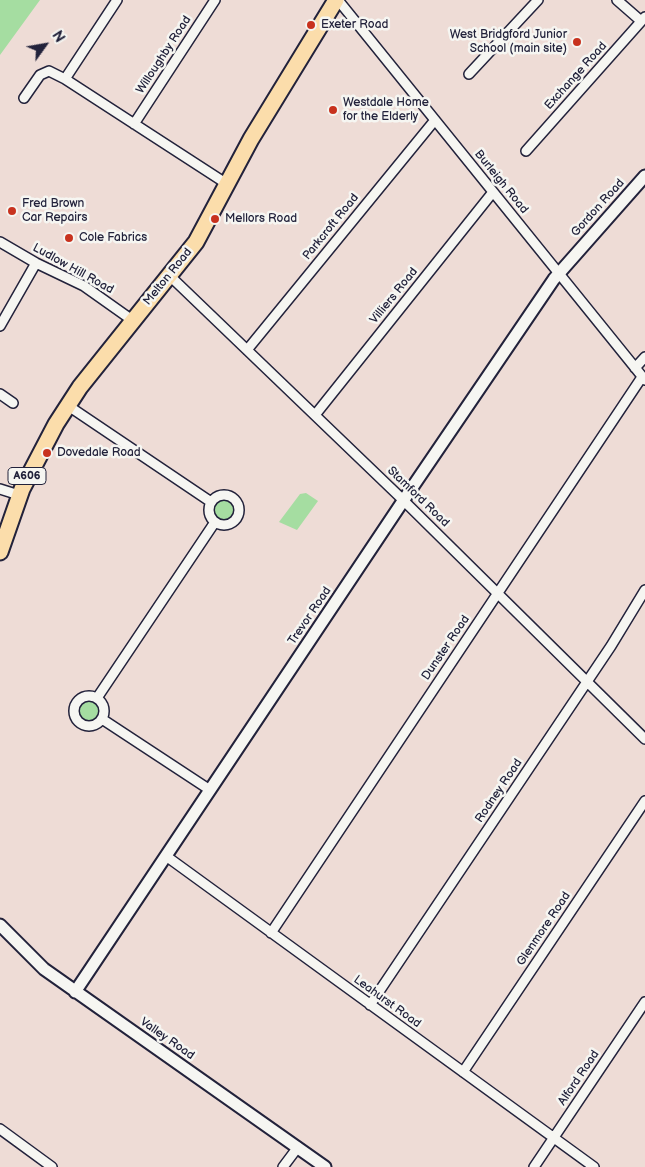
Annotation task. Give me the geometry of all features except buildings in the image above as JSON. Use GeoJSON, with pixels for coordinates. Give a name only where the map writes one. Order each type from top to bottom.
{"type":"FeatureCollection","features":[{"type":"Feature","properties":{"kind":"main road","name":"Melton Road"},"geometry":{"type":"LineString","coordinates":[[0,552],[19,495],[31,469],[67,405],[132,320],[196,242],[255,133],[337,0]]}},
{"type":"Feature","properties":{"kind":"street"},"geometry":{"type":"LineString","coordinates":[[66,80],[117,0]]}},
{"type":"Feature","properties":{"kind":"street","name":"Willoughby Road"},"geometry":{"type":"LineString","coordinates":[[134,124],[215,0]]}},
{"type":"Feature","properties":{"kind":"street","name":"Burleigh Road"},"geometry":{"type":"LineString","coordinates":[[337,0],[644,379]]}},
{"type":"Feature","properties":{"kind":"street"},"geometry":{"type":"LineString","coordinates":[[469,74],[538,0]]}},
{"type":"Feature","properties":{"kind":"street"},"geometry":{"type":"LineString","coordinates":[[617,0],[643,19]]}},
{"type":"Feature","properties":{"kind":"street","name":"Exchange Road"},"geometry":{"type":"LineString","coordinates":[[526,151],[643,19]]}},
{"type":"Feature","properties":{"kind":"street"},"geometry":{"type":"LineString","coordinates":[[24,98],[40,75],[49,71],[66,80],[227,184]]}},
{"type":"Feature","properties":{"kind":"street","name":"Parkcroft Road"},"geometry":{"type":"LineString","coordinates":[[247,350],[435,120]]}},
{"type":"Feature","properties":{"kind":"street","name":"Gordon Road"},"geometry":{"type":"LineString","coordinates":[[572,258],[645,176]]}},
{"type":"Feature","properties":{"kind":"street","name":"Villiers Road"},"geometry":{"type":"LineString","coordinates":[[315,415],[493,192]]}},
{"type":"Feature","properties":{"kind":"street","name":"Ludlow Hill Road"},"geometry":{"type":"LineString","coordinates":[[0,242],[84,286],[132,320]]}},
{"type":"Feature","properties":{"kind":"street","name":"Trevor Road"},"geometry":{"type":"LineString","coordinates":[[76,992],[403,501],[558,273],[572,258]]}},
{"type":"Feature","properties":{"kind":"street"},"geometry":{"type":"LineString","coordinates":[[1,323],[36,262]]}},
{"type":"Feature","properties":{"kind":"street","name":"Stamford Road"},"geometry":{"type":"LineString","coordinates":[[170,276],[315,415],[645,739]]}},
{"type":"Feature","properties":{"kind":"street"},"geometry":{"type":"LineString","coordinates":[[635,368],[645,357]]}},
{"type":"Feature","properties":{"kind":"street","name":"Dunster Road"},"geometry":{"type":"LineString","coordinates":[[271,933],[644,379]]}},
{"type":"Feature","properties":{"kind":"street"},"geometry":{"type":"LineString","coordinates":[[0,394],[13,403]]}},
{"type":"Feature","properties":{"kind":"street"},"geometry":{"type":"LineString","coordinates":[[67,405],[211,502]]}},
{"type":"Feature","properties":{"kind":"street"},"geometry":{"type":"LineString","coordinates":[[0,489],[19,495]]}},
{"type":"Feature","properties":{"kind":"street"},"geometry":{"type":"LineString","coordinates":[[223,495],[232,497],[237,504],[238,514],[233,521],[224,524],[216,522],[210,515],[211,502],[214,498],[223,495]]}},
{"type":"Feature","properties":{"kind":"street"},"geometry":{"type":"LineString","coordinates":[[97,698],[216,522]]}},
{"type":"Feature","properties":{"kind":"street","name":"Rodney Road"},"geometry":{"type":"LineString","coordinates":[[370,1005],[587,682],[645,590]]}},
{"type":"Feature","properties":{"kind":"street"},"geometry":{"type":"LineString","coordinates":[[88,696],[97,698],[101,701],[104,710],[102,719],[95,725],[86,726],[81,724],[75,716],[74,707],[80,699],[88,696]]}},
{"type":"Feature","properties":{"kind":"street"},"geometry":{"type":"LineString","coordinates":[[102,719],[210,790]]}},
{"type":"Feature","properties":{"kind":"street","name":"Glenmore Road"},"geometry":{"type":"LineString","coordinates":[[463,1072],[645,800]]}},
{"type":"Feature","properties":{"kind":"street","name":"Leahurst Road"},"geometry":{"type":"LineString","coordinates":[[166,856],[554,1138],[580,1163],[594,1167]]}},
{"type":"Feature","properties":{"kind":"street","name":"Valley Road"},"geometry":{"type":"LineString","coordinates":[[0,925],[44,969],[325,1167]]}},
{"type":"Feature","properties":{"kind":"street","name":"Alford Road"},"geometry":{"type":"LineString","coordinates":[[534,1167],[645,1002]]}},
{"type":"Feature","properties":{"kind":"street"},"geometry":{"type":"LineString","coordinates":[[0,1129],[52,1167]]}},
{"type":"Feature","properties":{"kind":"street"},"geometry":{"type":"LineString","coordinates":[[283,1167],[298,1147]]}},
{"type":"Feature","properties":{"kind":"green space"},"geometry":{"type":"Polygon","coordinates":[[[0,0],[40,0],[0,55],[0,0]]]}},
{"type":"Feature","properties":{"kind":"green space"},"geometry":{"type":"Polygon","coordinates":[[[306,493],[318,501],[297,530],[279,522],[300,494],[306,493]]]}},
{"type":"Feature","properties":{"kind":"green space"},"geometry":{"type":"Polygon","coordinates":[[[223,499],[231,502],[234,510],[231,518],[223,521],[215,518],[212,510],[215,502],[223,499]]]}},
{"type":"Feature","properties":{"kind":"green space"},"geometry":{"type":"Polygon","coordinates":[[[89,700],[97,703],[100,711],[97,719],[89,722],[81,719],[78,711],[81,703],[89,700]]]}},
{"type":"Feature","properties":{"kind":"place","name":"Exeter Road"},"geometry":{"type":"Point","coordinates":[311,25]}},
{"type":"Feature","properties":{"kind":"place","name":"West Bridgford Junior School (main site)"},"geometry":{"type":"Point","coordinates":[577,42]}},
{"type":"Feature","properties":{"kind":"place","name":"Westdale Home for the Elderly"},"geometry":{"type":"Point","coordinates":[333,110]}},
{"type":"Feature","properties":{"kind":"place","name":"Fred Brown Car Repairs"},"geometry":{"type":"Point","coordinates":[12,211]}},
{"type":"Feature","properties":{"kind":"place","name":"Mellors Road"},"geometry":{"type":"Point","coordinates":[215,219]}},
{"type":"Feature","properties":{"kind":"place","name":"Cole Fabrics"},"geometry":{"type":"Point","coordinates":[69,238]}},
{"type":"Feature","properties":{"kind":"place","name":"Dovedale Road"},"geometry":{"type":"Point","coordinates":[47,453]}}]}
